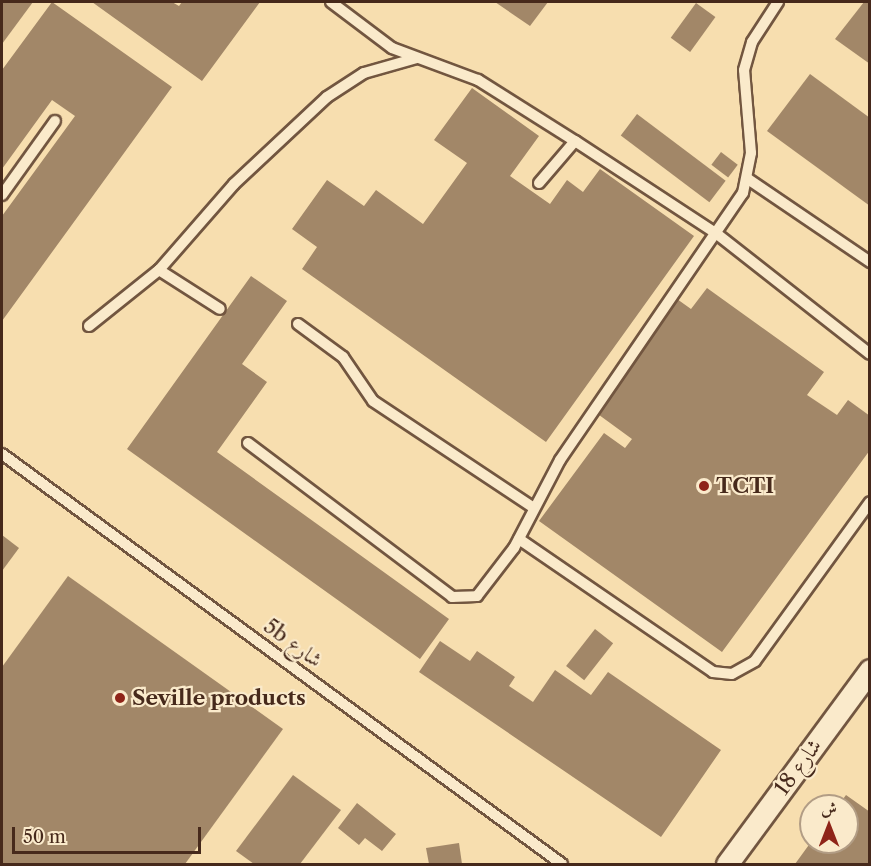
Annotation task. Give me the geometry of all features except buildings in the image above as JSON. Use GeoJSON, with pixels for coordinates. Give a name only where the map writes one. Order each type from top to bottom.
{"type":"FeatureCollection","features":[{"type":"Feature","properties":{"kind":"street","name":"شارع 18"},"geometry":{"type":"LineString","coordinates":[[727,864],[866,681]]}},
{"type":"Feature","properties":{"kind":"lane"},"geometry":{"type":"LineString","coordinates":[[331,2],[368,34],[417,58],[478,80],[575,141],[717,234],[870,354]]}},
{"type":"Feature","properties":{"kind":"lane"},"geometry":{"type":"LineString","coordinates":[[248,442],[452,597],[477,596],[519,539],[561,460],[717,234],[748,179],[751,153],[744,70],[752,42],[778,2]]}},
{"type":"Feature","properties":{"kind":"lane"},"geometry":{"type":"LineString","coordinates":[[89,326],[159,270],[234,183],[327,97],[364,73],[417,58]]}},
{"type":"Feature","properties":{"kind":"lane"},"geometry":{"type":"LineString","coordinates":[[2,195],[55,121]]}},
{"type":"Feature","properties":{"kind":"lane"},"geometry":{"type":"LineString","coordinates":[[539,183],[575,141]]}},
{"type":"Feature","properties":{"kind":"lane"},"geometry":{"type":"LineString","coordinates":[[748,179],[870,262]]}},
{"type":"Feature","properties":{"kind":"lane"},"geometry":{"type":"LineString","coordinates":[[159,270],[220,309]]}},
{"type":"Feature","properties":{"kind":"lane"},"geometry":{"type":"LineString","coordinates":[[298,324],[343,357],[373,401],[534,508]]}},
{"type":"Feature","properties":{"kind":"lane","name":"5b شارع"},"geometry":{"type":"LineString","coordinates":[[2,454],[562,864]]}},
{"type":"Feature","properties":{"kind":"lane"},"geometry":{"type":"LineString","coordinates":[[519,539],[714,672],[732,674],[755,661],[870,502]]}},
{"type":"Feature","properties":{"kind":"place","name":"TCTI"},"geometry":{"type":"Point","coordinates":[704,486]}},
{"type":"Feature","properties":{"kind":"place","name":"Seville products"},"geometry":{"type":"Point","coordinates":[120,698]}}]}
